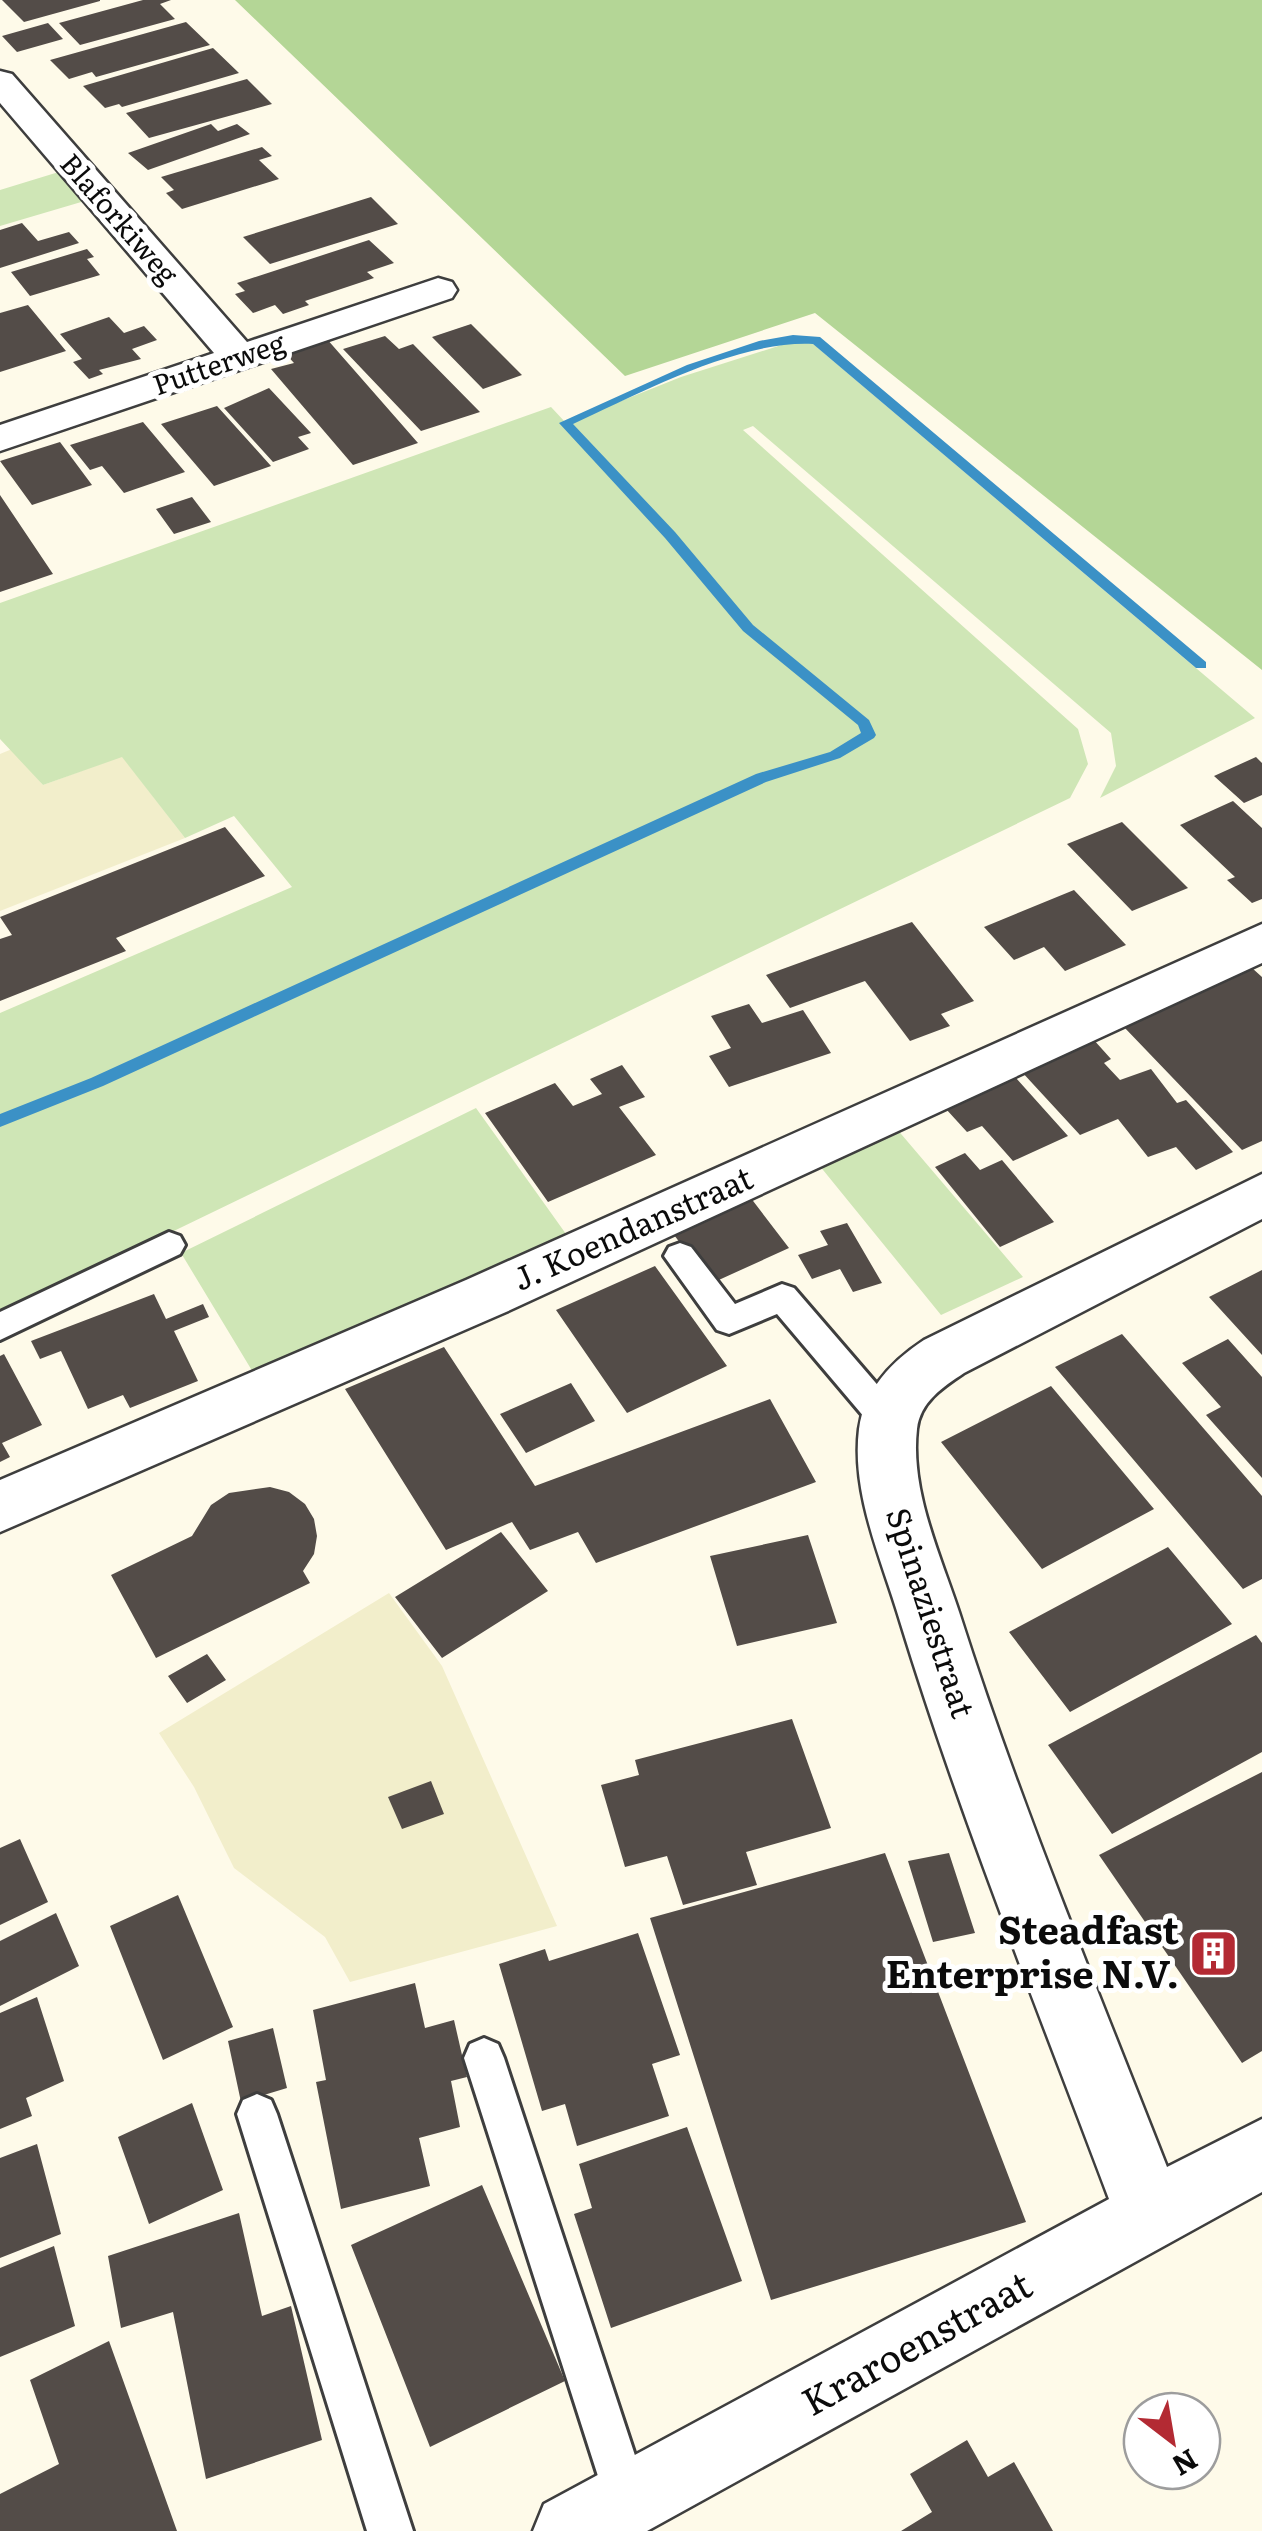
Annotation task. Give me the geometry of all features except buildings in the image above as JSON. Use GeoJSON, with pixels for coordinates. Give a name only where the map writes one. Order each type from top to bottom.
{"type":"FeatureCollection","features":[{"type":"Feature","properties":{"kind":"street","name":"Blaforkiweg"},"geometry":{"type":"LineString","coordinates":[[0,81],[239,357]]}},
{"type":"Feature","properties":{"kind":"street","name":"Putterweg"},"geometry":{"type":"LineString","coordinates":[[0,439],[438,290]]}},
{"type":"Feature","properties":{"kind":"street","name":"J. Koendanstraat"},"geometry":{"type":"LineString","coordinates":[[0,1508],[486,1296],[1262,942]]}},
{"type":"Feature","properties":{"kind":"street"},"geometry":{"type":"LineString","coordinates":[[888,1421],[901,1393],[928,1365],[1262,1195]]}},
{"type":"Feature","properties":{"kind":"street","name":"Spinaziestraat"},"geometry":{"type":"LineString","coordinates":[[888,1421],[886,1469],[947,1676],[1151,2216]]}},
{"type":"Feature","properties":{"kind":"street","name":"Kraroenstraat"},"geometry":{"type":"LineString","coordinates":[[600,2516],[1262,2154]]}},
{"type":"Feature","properties":{"kind":"lane"},"geometry":{"type":"LineString","coordinates":[[0,1326],[169,1245]]}},
{"type":"Feature","properties":{"kind":"lane"},"geometry":{"type":"LineString","coordinates":[[680,1256],[729,1321],[782,1297],[888,1421]]}},
{"type":"Feature","properties":{"kind":"lane"},"geometry":{"type":"LineString","coordinates":[[484,2058],[600,2516]]}},
{"type":"Feature","properties":{"kind":"lane"},"geometry":{"type":"LineString","coordinates":[[258,2114],[390,2531]]}},
{"type":"Feature","properties":{"kind":"shaded area"},"geometry":{"type":"Polygon","coordinates":[[[12,749],[43,785],[122,756],[185,838],[0,911],[0,754],[12,749]]]}},
{"type":"Feature","properties":{"kind":"shaded area"},"geometry":{"type":"Polygon","coordinates":[[[389,1593],[442,1666],[557,1926],[350,1982],[325,1937],[234,1868],[194,1787],[159,1733],[389,1593]]]}},
{"type":"Feature","properties":{"kind":"green space"},"geometry":{"type":"Polygon","coordinates":[[[235,0],[1262,0],[1262,670],[815,313],[625,376],[235,0]]]}},
{"type":"Feature","properties":{"kind":"green space"},"geometry":{"type":"Polygon","coordinates":[[[62,171],[88,200],[0,226],[0,190],[62,171]]]}},
{"type":"Feature","properties":{"kind":"green space"},"geometry":{"type":"Polygon","coordinates":[[[797,340],[812,343],[1255,718],[1100,798],[1116,766],[1111,733],[753,426],[743,430],[1078,729],[1088,764],[1070,798],[0,1315],[0,1013],[292,887],[234,816],[185,838],[122,757],[43,785],[0,739],[0,603],[551,407],[566,423],[681,377],[797,340]]]}},
{"type":"Feature","properties":{"kind":"green space"},"geometry":{"type":"Polygon","coordinates":[[[476,1108],[571,1241],[260,1384],[181,1253],[476,1108]]]}},
{"type":"Feature","properties":{"kind":"green space"},"geometry":{"type":"Polygon","coordinates":[[[896,1128],[1023,1277],[941,1315],[819,1165],[896,1128]]]}},
{"type":"Feature","properties":{"kind":"waterway"},"geometry":{"type":"LineString","coordinates":[[0,1121],[97,1082],[761,778],[835,755],[869,735],[864,723],[748,628],[670,535],[565,423],[691,368],[763,344],[816,340],[1201,665]]}},
{"type":"Feature","properties":{"kind":"place","name":"Steadfast Enterprise N.V."},"geometry":{"type":"Point","coordinates":[1214,1953]}}]}
